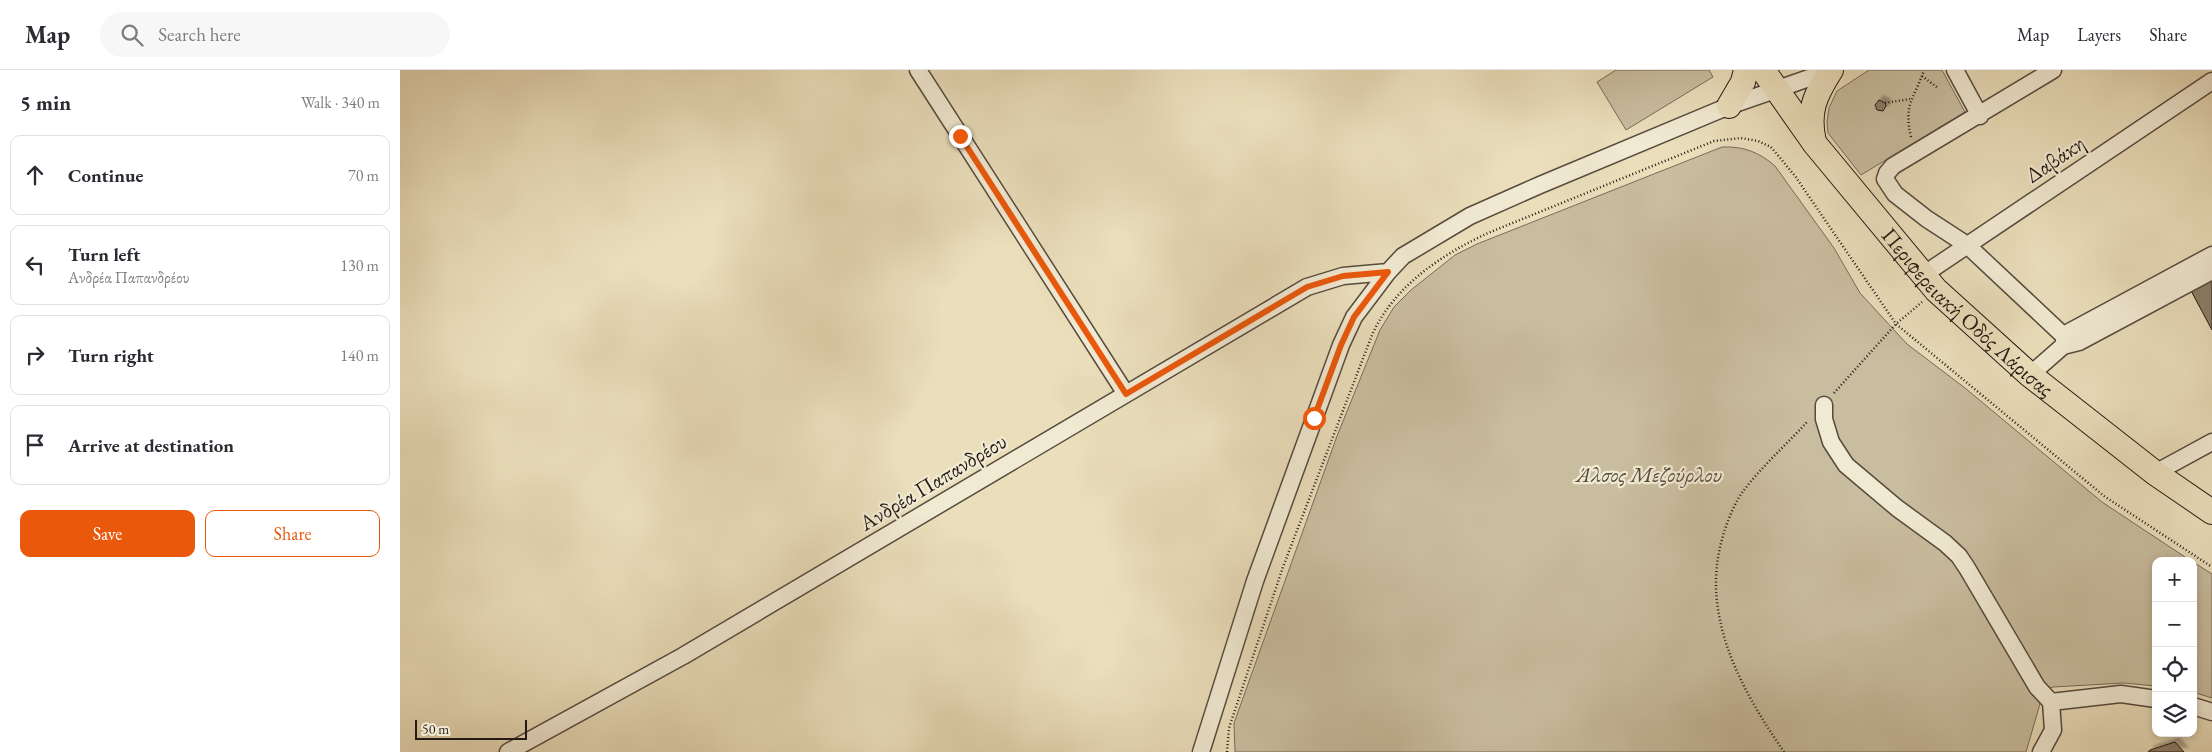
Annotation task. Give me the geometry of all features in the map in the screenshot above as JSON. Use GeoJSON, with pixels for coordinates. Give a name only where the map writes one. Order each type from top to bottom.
{"type":"FeatureCollection","features":[{"type":"Feature","properties":{"kind":"highway"},"geometry":{"type":"LineString","coordinates":[[1730,106],[1743,82],[1746,70]]}},
{"type":"Feature","properties":{"kind":"highway","name":"Περιφερειακή Οδός Λάρισας"},"geometry":{"type":"LineString","coordinates":[[1763,70],[1815,144],[1936,290],[2030,375],[2155,473],[2212,512]]}},
{"type":"Feature","properties":{"kind":"highway"},"geometry":{"type":"LineString","coordinates":[[1815,144],[1810,126],[1812,106],[1820,88],[1832,70]]}},
{"type":"Feature","properties":{"kind":"street"},"geometry":{"type":"LineString","coordinates":[[918,70],[1126,394]]}},
{"type":"Feature","properties":{"kind":"street"},"geometry":{"type":"LineString","coordinates":[[1205,748],[1255,581],[1341,345],[1358,311],[1388,272],[1403,256],[1470,216],[1730,106],[1832,70]]}},
{"type":"Feature","properties":{"kind":"street"},"geometry":{"type":"LineString","coordinates":[[1955,70],[1980,116]]}},
{"type":"Feature","properties":{"kind":"street"},"geometry":{"type":"LineString","coordinates":[[2053,70],[1980,116],[1892,166],[1885,179],[1888,185],[1895,194],[1926,219],[1967,245],[2064,341],[2079,342],[2212,272]]}},
{"type":"Feature","properties":{"kind":"street","name":"Δαβάκη"},"geometry":{"type":"LineString","coordinates":[[1924,275],[2212,81]]}},
{"type":"Feature","properties":{"kind":"street"},"geometry":{"type":"LineString","coordinates":[[2030,375],[2064,341],[2069,332],[2212,255]]}},
{"type":"Feature","properties":{"kind":"street","name":"Ανδρέα Παπανδρέου"},"geometry":{"type":"LineString","coordinates":[[508,752],[683,656],[1307,287],[1343,276],[1388,272]]}},
{"type":"Feature","properties":{"kind":"street"},"geometry":{"type":"LineString","coordinates":[[1824,405],[1827,432],[1835,452],[1846,465],[1873,489],[1945,543],[1959,556],[2037,686],[2051,702],[2054,752]]}},
{"type":"Feature","properties":{"kind":"street"},"geometry":{"type":"LineString","coordinates":[[2155,473],[2212,442]]}},
{"type":"Feature","properties":{"kind":"street"},"geometry":{"type":"LineString","coordinates":[[2051,702],[2121,694],[2152,698]]}},
{"type":"Feature","properties":{"kind":"street"},"geometry":{"type":"LineString","coordinates":[[2197,707],[2212,712]]}},
{"type":"Feature","properties":{"kind":"street"},"geometry":{"type":"LineString","coordinates":[[2041,752],[2053,730]]}},
{"type":"Feature","properties":{"kind":"path"},"geometry":{"type":"LineString","coordinates":[[1918,152],[1910,131],[1910,100],[1924,70]]}},
{"type":"Feature","properties":{"kind":"path"},"geometry":{"type":"LineString","coordinates":[[1922,76],[1938,88]]}},
{"type":"Feature","properties":{"kind":"path"},"geometry":{"type":"LineString","coordinates":[[1885,104],[1910,100]]}},
{"type":"Feature","properties":{"kind":"path"},"geometry":{"type":"LineString","coordinates":[[1227,752],[1229,728],[1283,567],[1372,335],[1389,305],[1426,269],[1458,247],[1488,233],[1714,142],[1742,138],[1758,141],[1771,147],[1795,176],[1896,324],[2104,496],[2212,567]]}},
{"type":"Feature","properties":{"kind":"path"},"geometry":{"type":"LineString","coordinates":[[1741,494],[1726,526],[1718,559],[1716,586],[1718,616],[1730,657],[1743,686],[1760,718],[1784,752]]}},
{"type":"Feature","properties":{"kind":"green space"},"geometry":{"type":"Polygon","coordinates":[[[1616,70],[1709,70],[1713,77],[1626,130],[1597,82],[1616,70]]]}},
{"type":"Feature","properties":{"kind":"green space"},"geometry":{"type":"Polygon","coordinates":[[[1869,70],[1942,70],[1965,112],[1861,175],[1828,133],[1827,122],[1829,108],[1837,91],[1869,70]]]}},
{"type":"Feature","properties":{"kind":"green space","name":"Άλσος Μεζούρλου"},"geometry":{"type":"Polygon","coordinates":[[[1722,147],[1750,151],[1763,157],[1775,166],[1834,248],[1860,293],[1907,344],[1965,388],[2102,502],[2185,557],[2152,557],[2152,686],[2124,683],[2053,687],[2044,690],[2026,752],[1235,752],[1234,723],[1337,436],[1380,330],[1394,307],[1411,290],[1455,255],[1477,244],[1722,147]]]}},
{"type":"Feature","properties":{"kind":"green space"},"geometry":{"type":"Polygon","coordinates":[[[2197,565],[2212,574],[2212,698],[2197,693],[2197,565]]]}},
{"type":"Feature","properties":{"kind":"building"},"geometry":{"type":"Polygon","coordinates":[[[1879,100],[1885,103],[1886,106],[1883,111],[1877,110],[1875,105],[1879,100]]]}},
{"type":"Feature","properties":{"kind":"building"},"geometry":{"type":"Polygon","coordinates":[[[2212,275],[2212,330],[2189,287],[2212,275]]]}},
{"type":"Feature","properties":{"kind":"building"},"geometry":{"type":"Polygon","coordinates":[[[2175,742],[2184,752],[2148,752],[2150,750],[2175,742]]]}},
{"type":"Feature","properties":{"kind":"route"},"geometry":{"type":"LineString","coordinates":[[960,136],[1126,394],[1307,287],[1343,276],[1388,272],[1366,298],[1354,317],[1341,345],[1314,418]]}}]}
